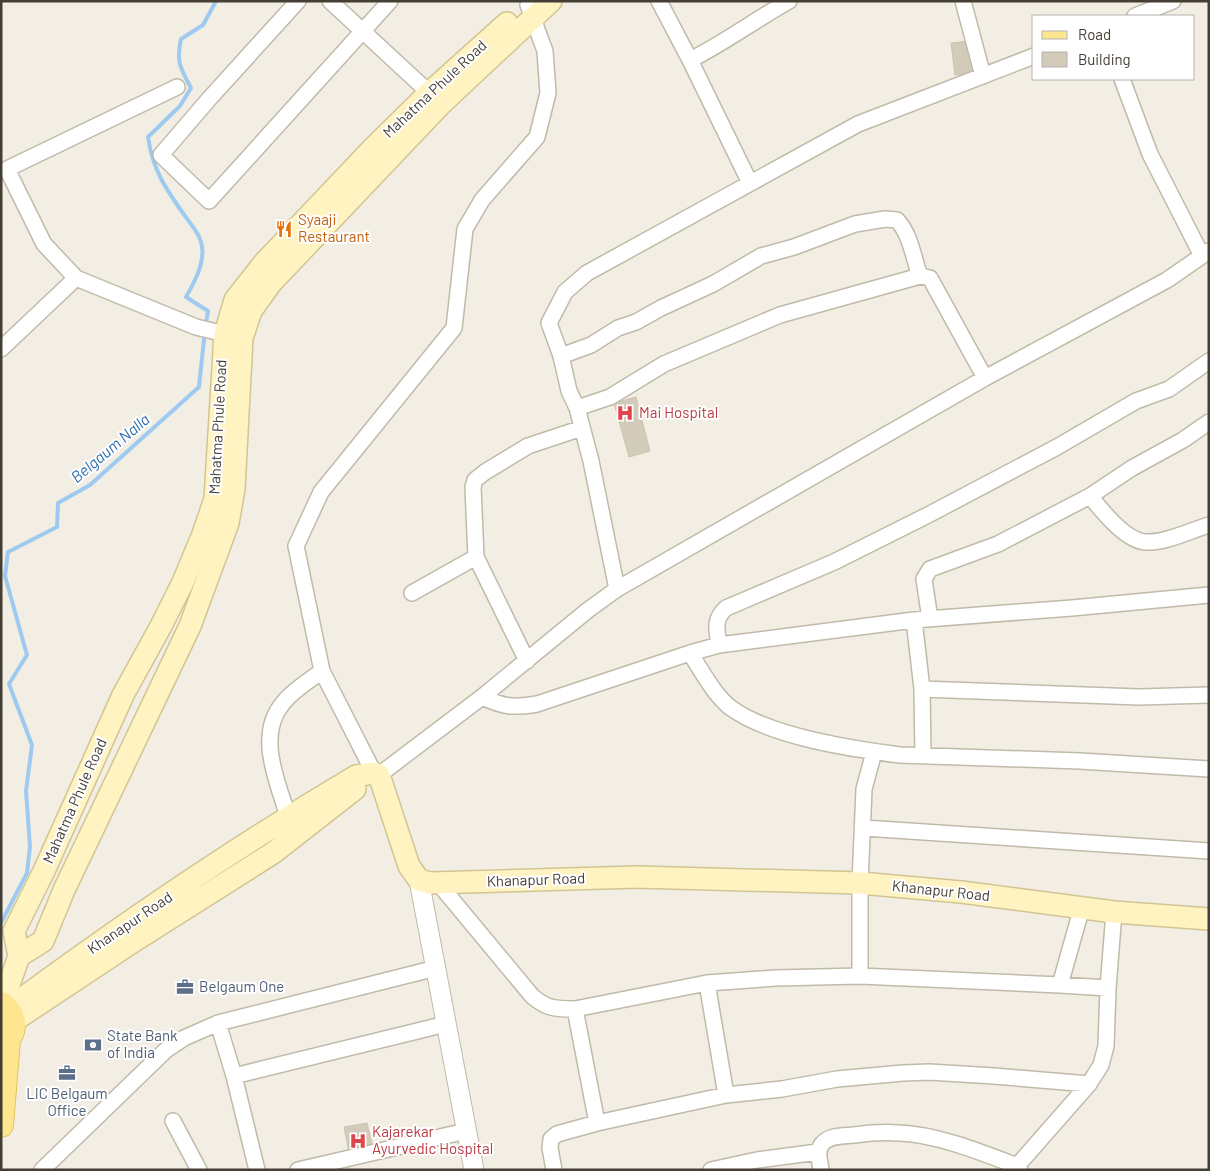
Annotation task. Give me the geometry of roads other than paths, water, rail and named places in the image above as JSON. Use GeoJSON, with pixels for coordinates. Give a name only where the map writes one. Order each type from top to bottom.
{"type":"FeatureCollection","features":[{"type":"Feature","properties":{"kind":"main road","name":"Mahatma Phule Road"},"geometry":{"type":"LineString","coordinates":[[435,98],[271,283],[251,311],[242,338],[234,489],[228,523],[190,626],[64,890],[43,941],[19,956],[14,931],[44,870],[123,695],[183,582],[215,499],[225,334],[235,300],[249,280],[375,146],[435,98],[531,8],[551,1]]}},
{"type":"Feature","properties":{"kind":"main road"},"geometry":{"type":"LineString","coordinates":[[6,1021],[273,853],[373,774],[409,866],[429,882]]}},
{"type":"Feature","properties":{"kind":"main road","name":"Khanapur Road"},"geometry":{"type":"LineString","coordinates":[[6,1021],[75,960],[288,816],[356,776],[373,774]]}},
{"type":"Feature","properties":{"kind":"main road","name":"Khanapur Road"},"geometry":{"type":"LineString","coordinates":[[429,882],[636,877],[860,882],[961,892],[1114,912],[1209,919]]}},
{"type":"Feature","properties":{"kind":"main road"},"geometry":{"type":"LineString","coordinates":[[1,1124],[6,1021],[19,956]]}},
{"type":"Feature","properties":{"kind":"street"},"geometry":{"type":"LineString","coordinates":[[298,1],[209,99],[161,156],[209,201],[390,1]]}},
{"type":"Feature","properties":{"kind":"street"},"geometry":{"type":"LineString","coordinates":[[330,1],[435,98]]}},
{"type":"Feature","properties":{"kind":"street"},"geometry":{"type":"LineString","coordinates":[[660,1],[750,183]]}},
{"type":"Feature","properties":{"kind":"street"},"geometry":{"type":"LineString","coordinates":[[690,60],[716,47],[755,20],[789,1]]}},
{"type":"Feature","properties":{"kind":"street"},"geometry":{"type":"LineString","coordinates":[[963,1],[983,76]]}},
{"type":"Feature","properties":{"kind":"street"},"geometry":{"type":"LineString","coordinates":[[1138,15],[1173,1]]}},
{"type":"Feature","properties":{"kind":"street"},"geometry":{"type":"LineString","coordinates":[[531,8],[545,51],[548,93],[537,137],[482,200],[465,229],[454,328],[321,492],[296,546],[322,671],[373,774],[482,697],[588,610],[617,589],[985,378],[1167,280],[1205,254],[1150,154],[1122,80]]}},
{"type":"Feature","properties":{"kind":"street"},"geometry":{"type":"LineString","coordinates":[[617,589],[591,461],[577,408],[569,391],[561,356],[549,323],[565,292],[587,273],[858,124],[1032,57]]}},
{"type":"Feature","properties":{"kind":"street"},"geometry":{"type":"LineString","coordinates":[[177,87],[7,170],[44,244],[76,278],[196,327],[225,334]]}},
{"type":"Feature","properties":{"kind":"street"},"geometry":{"type":"LineString","coordinates":[[561,356],[591,345],[618,328],[636,322],[713,284],[760,256],[794,247],[855,224],[885,219],[897,220],[904,228],[920,276]]}},
{"type":"Feature","properties":{"kind":"street"},"geometry":{"type":"LineString","coordinates":[[577,408],[610,396],[664,364],[780,315],[920,276],[930,278],[985,378]]}},
{"type":"Feature","properties":{"kind":"street"},"geometry":{"type":"LineString","coordinates":[[1,348],[76,278]]}},
{"type":"Feature","properties":{"kind":"street"},"geometry":{"type":"LineString","coordinates":[[719,645],[716,622],[719,614],[726,608],[834,562],[928,515],[1057,447],[1136,401],[1169,389],[1209,362]]}},
{"type":"Feature","properties":{"kind":"street"},"geometry":{"type":"LineString","coordinates":[[930,619],[924,579],[930,569],[998,544],[1090,496],[1132,468],[1183,440],[1209,422]]}},
{"type":"Feature","properties":{"kind":"street"},"geometry":{"type":"LineString","coordinates":[[527,661],[476,556],[473,487],[475,480],[485,472],[528,446],[582,428]]}},
{"type":"Feature","properties":{"kind":"street"},"geometry":{"type":"LineString","coordinates":[[1090,496],[1109,520],[1128,534],[1144,542],[1165,540],[1209,525]]}},
{"type":"Feature","properties":{"kind":"street"},"geometry":{"type":"LineString","coordinates":[[412,593],[476,556]]}},
{"type":"Feature","properties":{"kind":"street"},"geometry":{"type":"LineString","coordinates":[[482,697],[499,704],[518,707],[537,704],[719,645],[914,620],[1072,608],[1209,594]]}},
{"type":"Feature","properties":{"kind":"street"},"geometry":{"type":"LineString","coordinates":[[914,620],[922,689],[923,755]]}},
{"type":"Feature","properties":{"kind":"street"},"geometry":{"type":"LineString","coordinates":[[690,653],[710,684],[730,708],[757,723],[801,737],[874,752],[1209,769]]}},
{"type":"Feature","properties":{"kind":"street"},"geometry":{"type":"LineString","coordinates":[[288,816],[277,781],[269,744],[270,728],[274,716],[283,702],[322,671]]}},
{"type":"Feature","properties":{"kind":"street"},"geometry":{"type":"LineString","coordinates":[[922,689],[1139,697],[1209,695]]}},
{"type":"Feature","properties":{"kind":"street"},"geometry":{"type":"LineString","coordinates":[[860,976],[860,882],[864,828],[864,789],[874,752]]}},
{"type":"Feature","properties":{"kind":"street"},"geometry":{"type":"LineString","coordinates":[[864,828],[1209,851]]}},
{"type":"Feature","properties":{"kind":"street"},"geometry":{"type":"LineString","coordinates":[[429,882],[436,968],[474,1170]]}},
{"type":"Feature","properties":{"kind":"street"},"geometry":{"type":"LineString","coordinates":[[429,882],[532,996],[542,1004],[553,1008],[575,1009],[707,983],[860,976],[1108,988]]}},
{"type":"Feature","properties":{"kind":"street"},"geometry":{"type":"LineString","coordinates":[[1060,985],[1082,907]]}},
{"type":"Feature","properties":{"kind":"street"},"geometry":{"type":"LineString","coordinates":[[821,1170],[818,1152],[821,1145],[827,1139],[835,1136],[901,1133],[949,1143],[1018,1168],[1089,1084],[1101,1065],[1106,1046],[1114,912]]}},
{"type":"Feature","properties":{"kind":"street"},"geometry":{"type":"LineString","coordinates":[[42,1170],[166,1050],[184,1038],[218,1023],[436,968]]}},
{"type":"Feature","properties":{"kind":"street"},"geometry":{"type":"LineString","coordinates":[[707,983],[726,1096]]}},
{"type":"Feature","properties":{"kind":"street"},"geometry":{"type":"LineString","coordinates":[[575,1009],[597,1123]]}},
{"type":"Feature","properties":{"kind":"street"},"geometry":{"type":"LineString","coordinates":[[218,1023],[234,1076],[256,1170]]}},
{"type":"Feature","properties":{"kind":"street"},"geometry":{"type":"LineString","coordinates":[[234,1076],[446,1024]]}},
{"type":"Feature","properties":{"kind":"street"},"geometry":{"type":"LineString","coordinates":[[554,1170],[550,1148],[551,1140],[565,1130],[726,1096],[782,1089],[837,1079],[929,1072],[1089,1084]]}},
{"type":"Feature","properties":{"kind":"street"},"geometry":{"type":"LineString","coordinates":[[173,1121],[199,1170]]}},
{"type":"Feature","properties":{"kind":"street"},"geometry":{"type":"LineString","coordinates":[[298,1170],[466,1131]]}},
{"type":"Feature","properties":{"kind":"street"},"geometry":{"type":"LineString","coordinates":[[711,1170],[757,1160],[818,1152]]}},
{"type":"Feature","properties":{"kind":"waterway","name":"Belgaum Nalla"},"geometry":{"type":"LineString","coordinates":[[206,323],[208,311],[186,297],[196,277],[201,261],[202,246],[200,239],[161,179],[153,160],[148,137],[180,106],[191,88],[180,64],[181,39],[203,25],[216,1]]}},
{"type":"Feature","properties":{"kind":"waterway","name":"Belgaum Nalla"},"geometry":{"type":"LineString","coordinates":[[1,923],[27,873],[30,847],[26,791],[32,745],[9,684],[27,655],[5,576],[8,552],[57,527],[58,503],[90,485],[199,387],[204,339]]}},
{"type":"Feature","properties":{"kind":"place","name":"Syaaji Restaurant"},"geometry":{"type":"Point","coordinates":[284,229]}},
{"type":"Feature","properties":{"kind":"place","name":"Mai Hospital"},"geometry":{"type":"Point","coordinates":[625,413]}},
{"type":"Feature","properties":{"kind":"place","name":"Belgaum One"},"geometry":{"type":"Point","coordinates":[185,987]}},
{"type":"Feature","properties":{"kind":"place","name":"State Bank of India"},"geometry":{"type":"Point","coordinates":[93,1045]}},
{"type":"Feature","properties":{"kind":"place","name":"LIC Belgaum Office"},"geometry":{"type":"Point","coordinates":[67,1073]}},
{"type":"Feature","properties":{"kind":"place","name":"Kajarekar Ayurvedic Hospital"},"geometry":{"type":"Point","coordinates":[358,1141]}}]}
